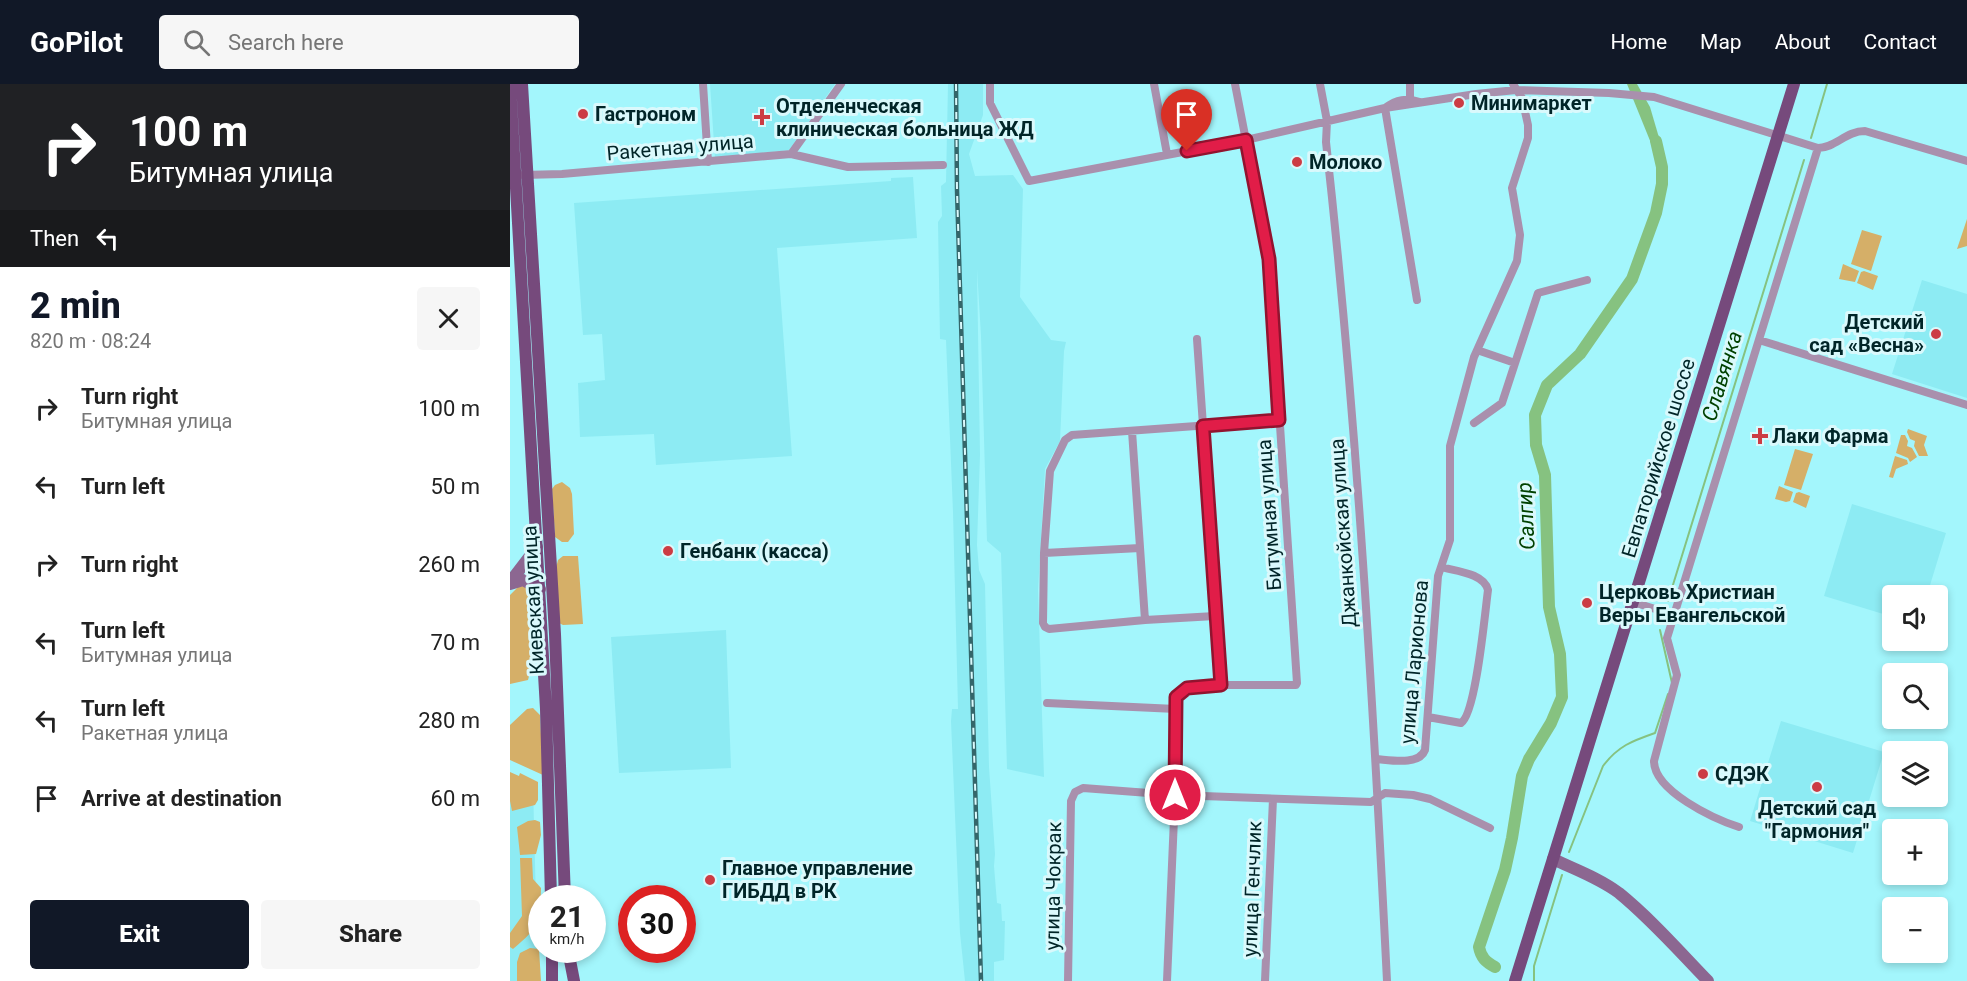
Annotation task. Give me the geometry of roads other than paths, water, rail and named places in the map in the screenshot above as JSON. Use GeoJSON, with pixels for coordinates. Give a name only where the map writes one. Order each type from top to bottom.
{"type":"FeatureCollection","features":[{"type":"Feature","properties":{"kind":"main road","name":"Киевская улица"},"geometry":{"type":"LineString","coordinates":[[510,84],[555,634],[565,885]]}},
{"type":"Feature","properties":{"kind":"main road","name":"Киевская улица"},"geometry":{"type":"LineString","coordinates":[[522,84],[518,175],[546,709],[551,885]]}},
{"type":"Feature","properties":{"kind":"main road","name":"Евпаторийское шоссе"},"geometry":{"type":"LineString","coordinates":[[1515,981],[1794,84]]}},
{"type":"Feature","properties":{"kind":"main road"},"geometry":{"type":"LineString","coordinates":[[510,583],[537,548]]}},
{"type":"Feature","properties":{"kind":"main road"},"geometry":{"type":"LineString","coordinates":[[510,583],[523,580],[540,589]]}},
{"type":"Feature","properties":{"kind":"main road"},"geometry":{"type":"LineString","coordinates":[[549,812],[562,810]]}},
{"type":"Feature","properties":{"kind":"main road"},"geometry":{"type":"LineString","coordinates":[[1553,859],[1588,875],[1619,893],[1655,926],[1708,981]]}},
{"type":"Feature","properties":{"kind":"main road"},"geometry":{"type":"LineString","coordinates":[[552,963],[552,981]]}},
{"type":"Feature","properties":{"kind":"main road"},"geometry":{"type":"LineString","coordinates":[[568,963],[569,981]]}},
{"type":"Feature","properties":{"kind":"main road"},"geometry":{"type":"LineString","coordinates":[[570,963],[574,981]]}},
{"type":"Feature","properties":{"kind":"street"},"geometry":{"type":"LineString","coordinates":[[703,84],[708,162]]}},
{"type":"Feature","properties":{"kind":"street"},"geometry":{"type":"LineString","coordinates":[[791,154],[841,84]]}},
{"type":"Feature","properties":{"kind":"street"},"geometry":{"type":"LineString","coordinates":[[990,84],[990,103],[1029,181],[1246,140],[1385,108],[1514,87],[1654,97],[1818,148],[1828,147],[1850,133],[1865,131],[1967,161]]}},
{"type":"Feature","properties":{"kind":"street"},"geometry":{"type":"LineString","coordinates":[[1154,84],[1167,154]]}},
{"type":"Feature","properties":{"kind":"street","name":"Битумная улица"},"geometry":{"type":"LineString","coordinates":[[1176,709],[1176,697],[1187,688],[1221,685],[1296,685],[1298,683],[1269,259],[1235,84]]}},
{"type":"Feature","properties":{"kind":"street","name":"Джанкойская улица"},"geometry":{"type":"LineString","coordinates":[[1320,84],[1327,121],[1326,142],[1341,280],[1376,759],[1387,981]]}},
{"type":"Feature","properties":{"kind":"street"},"geometry":{"type":"LineString","coordinates":[[1410,84],[1410,99]]}},
{"type":"Feature","properties":{"kind":"street","name":"улица Ларионова"},"geometry":{"type":"LineString","coordinates":[[1376,759],[1416,760],[1425,750],[1438,576],[1450,540],[1450,446],[1477,350],[1517,261],[1520,235],[1512,188],[1528,138],[1528,131],[1522,98],[1514,87]]}},
{"type":"Feature","properties":{"kind":"street"},"geometry":{"type":"LineString","coordinates":[[1385,108],[1400,99],[1421,102]]}},
{"type":"Feature","properties":{"kind":"street"},"geometry":{"type":"LineString","coordinates":[[1385,108],[1417,300]]}},
{"type":"Feature","properties":{"kind":"street"},"geometry":{"type":"LineString","coordinates":[[1739,827],[1718,820],[1674,793],[1656,775],[1654,761],[1677,675],[1667,638],[1818,148]]}},
{"type":"Feature","properties":{"kind":"street","name":"Ракетная улица"},"geometry":{"type":"LineString","coordinates":[[518,175],[562,174],[791,154],[848,167],[943,165]]}},
{"type":"Feature","properties":{"kind":"street"},"geometry":{"type":"LineString","coordinates":[[1474,423],[1502,403],[1538,293],[1587,280]]}},
{"type":"Feature","properties":{"kind":"street"},"geometry":{"type":"LineString","coordinates":[[1197,339],[1221,685]]}},
{"type":"Feature","properties":{"kind":"street"},"geometry":{"type":"LineString","coordinates":[[1759,340],[1967,405]]}},
{"type":"Feature","properties":{"kind":"street"},"geometry":{"type":"LineString","coordinates":[[1477,350],[1515,363]]}},
{"type":"Feature","properties":{"kind":"street"},"geometry":{"type":"LineString","coordinates":[[1215,616],[1047,628],[1043,622],[1044,553],[1051,467],[1065,440],[1072,435],[1279,420]]}},
{"type":"Feature","properties":{"kind":"street"},"geometry":{"type":"LineString","coordinates":[[1132,431],[1145,620]]}},
{"type":"Feature","properties":{"kind":"street"},"geometry":{"type":"LineString","coordinates":[[1044,553],[1140,548]]}},
{"type":"Feature","properties":{"kind":"street"},"geometry":{"type":"LineString","coordinates":[[1428,717],[1461,723],[1467,718],[1477,674],[1487,586],[1480,578],[1441,567]]}},
{"type":"Feature","properties":{"kind":"street"},"geometry":{"type":"LineString","coordinates":[[1633,602],[1674,615]]}},
{"type":"Feature","properties":{"kind":"street"},"geometry":{"type":"LineString","coordinates":[[1047,704],[1176,709],[1175,795],[1167,981]]}},
{"type":"Feature","properties":{"kind":"street","name":"улица Чокрак"},"geometry":{"type":"LineString","coordinates":[[1068,981],[1071,801],[1075,792],[1083,788],[1175,795]]}},
{"type":"Feature","properties":{"kind":"street"},"geometry":{"type":"LineString","coordinates":[[1175,795],[1371,802],[1385,793],[1413,795],[1430,799],[1490,828]]}},
{"type":"Feature","properties":{"kind":"street","name":"улица Генчлик"},"geometry":{"type":"LineString","coordinates":[[1265,981],[1273,799]]}},
{"type":"Feature","properties":{"kind":"waterway","name":"Славянка"},"geometry":{"type":"LineString","coordinates":[[1811,138],[1827,84]]}},
{"type":"Feature","properties":{"kind":"waterway","name":"Салгир"},"geometry":{"type":"LineString","coordinates":[[1495,967],[1484,959],[1479,947],[1505,870],[1522,776],[1529,759],[1551,723],[1562,697],[1560,654],[1549,607],[1545,475],[1536,445],[1535,415],[1547,385],[1580,354],[1632,279],[1656,213],[1662,184],[1662,167],[1656,141]]}},
{"type":"Feature","properties":{"kind":"waterway","name":"Славянка"},"geometry":{"type":"LineString","coordinates":[[1668,601],[1804,160]]}},
{"type":"Feature","properties":{"kind":"waterway","name":"Славянка"},"geometry":{"type":"LineString","coordinates":[[1660,630],[1672,683]]}},
{"type":"Feature","properties":{"kind":"waterway","name":"Славянка"},"geometry":{"type":"LineString","coordinates":[[1569,852],[1603,766],[1626,745],[1655,733],[1668,694]]}},
{"type":"Feature","properties":{"kind":"waterway","name":"Славянка"},"geometry":{"type":"LineString","coordinates":[[1534,981],[1534,966],[1562,875]]}},
{"type":"Feature","properties":{"kind":"railway"},"geometry":{"type":"LineString","coordinates":[[956,84],[957,190],[981,981]]}},
{"type":"Feature","properties":{"kind":"place","name":"Минимаркет"},"geometry":{"type":"Point","coordinates":[1459,103]}},
{"type":"Feature","properties":{"kind":"place","name":"Гастроном"},"geometry":{"type":"Point","coordinates":[583,114]}},
{"type":"Feature","properties":{"kind":"place","name":"Отделенческая клиническая больница ЖД"},"geometry":{"type":"Point","coordinates":[762,117]}},
{"type":"Feature","properties":{"kind":"place","name":"Молоко"},"geometry":{"type":"Point","coordinates":[1297,162]}},
{"type":"Feature","properties":{"kind":"place","name":"Детский сад «Весна»"},"geometry":{"type":"Point","coordinates":[1936,334]}},
{"type":"Feature","properties":{"kind":"place","name":"Лаки Фарма"},"geometry":{"type":"Point","coordinates":[1760,436]}},
{"type":"Feature","properties":{"kind":"place","name":"Генбанк (касса)"},"geometry":{"type":"Point","coordinates":[668,551]}},
{"type":"Feature","properties":{"kind":"place","name":"Церковь Христиан Веры Евангельской"},"geometry":{"type":"Point","coordinates":[1587,603]}},
{"type":"Feature","properties":{"kind":"place","name":"СДЭК"},"geometry":{"type":"Point","coordinates":[1703,774]}},
{"type":"Feature","properties":{"kind":"place","name":"Детский сад \"Гармония\""},"geometry":{"type":"Point","coordinates":[1817,787]}},
{"type":"Feature","properties":{"kind":"place","name":"Главное управление ГИБДД в РК"},"geometry":{"type":"Point","coordinates":[710,880]}}]}
